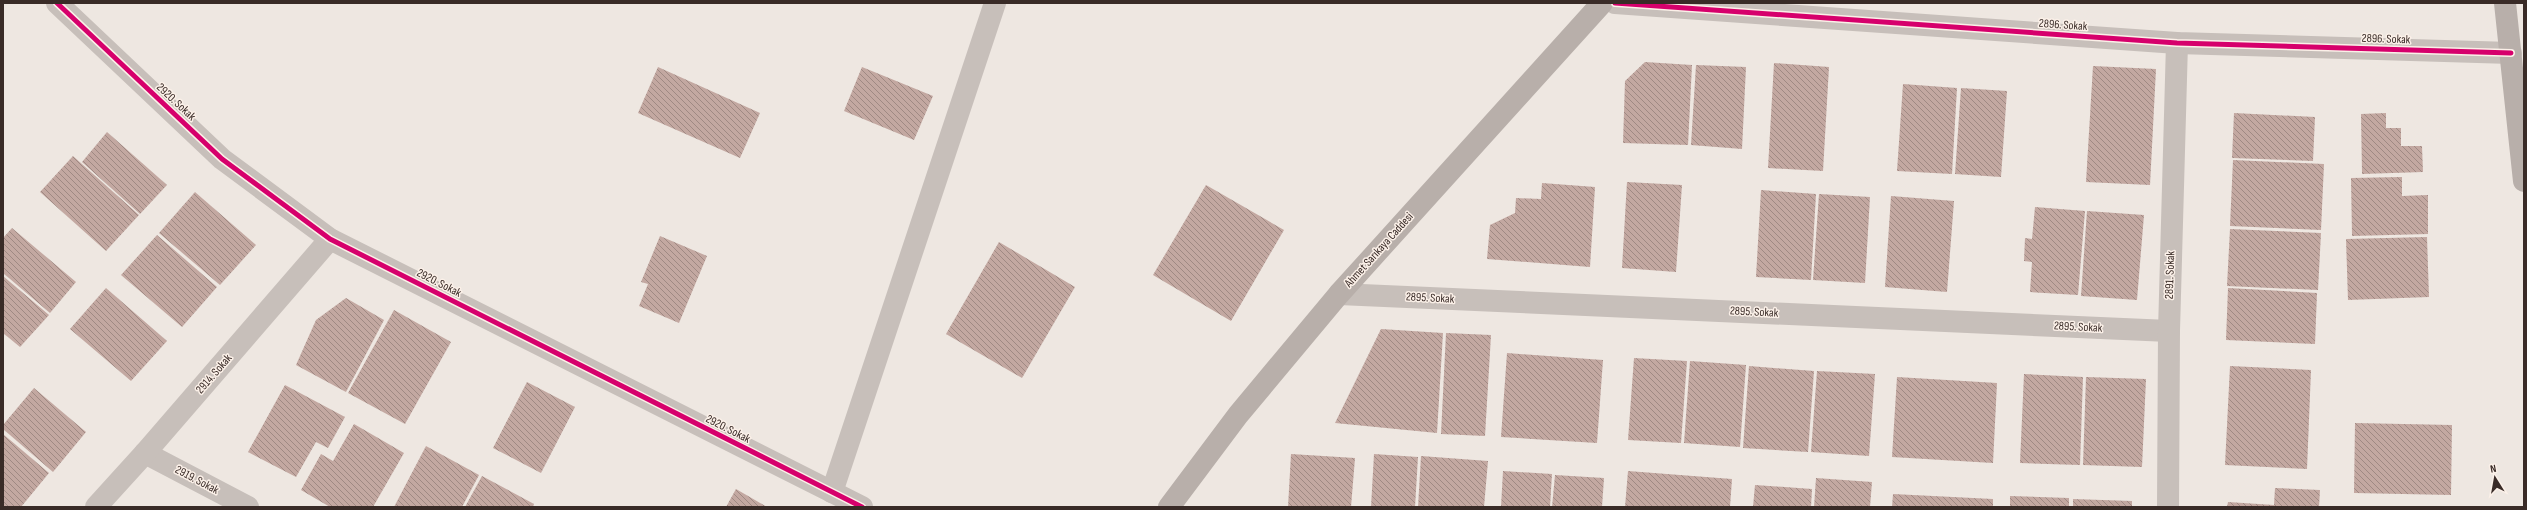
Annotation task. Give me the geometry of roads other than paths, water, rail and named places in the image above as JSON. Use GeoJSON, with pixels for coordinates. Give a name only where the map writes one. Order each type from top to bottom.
{"type":"FeatureCollection","features":[{"type":"Feature","properties":{"kind":"main road","name":"Ahmet Sarıkaya Caddesi"},"geometry":{"type":"LineString","coordinates":[[1169,507],[1238,415],[1339,294],[1602,3]]}},
{"type":"Feature","properties":{"kind":"main road"},"geometry":{"type":"LineString","coordinates":[[2505,3],[2511,53],[2520,87],[2524,181]]}},
{"type":"Feature","properties":{"kind":"street","name":"2920. Sokak"},"geometry":{"type":"LineString","coordinates":[[57,3],[222,159],[330,239],[862,507]]}},
{"type":"Feature","properties":{"kind":"street"},"geometry":{"type":"LineString","coordinates":[[832,492],[996,3]]}},
{"type":"Feature","properties":{"kind":"street","name":"2896. Sokak"},"geometry":{"type":"LineString","coordinates":[[1615,3],[2177,43],[2511,53]]}},
{"type":"Feature","properties":{"kind":"street","name":"2891. Sokak"},"geometry":{"type":"LineString","coordinates":[[2168,507],[2168,331],[2177,43]]}},
{"type":"Feature","properties":{"kind":"street","name":"2914. Sokak"},"geometry":{"type":"LineString","coordinates":[[96,507],[146,453],[330,239]]}},
{"type":"Feature","properties":{"kind":"street","name":"2895. Sokak"},"geometry":{"type":"LineString","coordinates":[[1339,294],[2168,331]]}},
{"type":"Feature","properties":{"kind":"street","name":"2919. Sokak"},"geometry":{"type":"LineString","coordinates":[[146,453],[248,507]]}}]}
